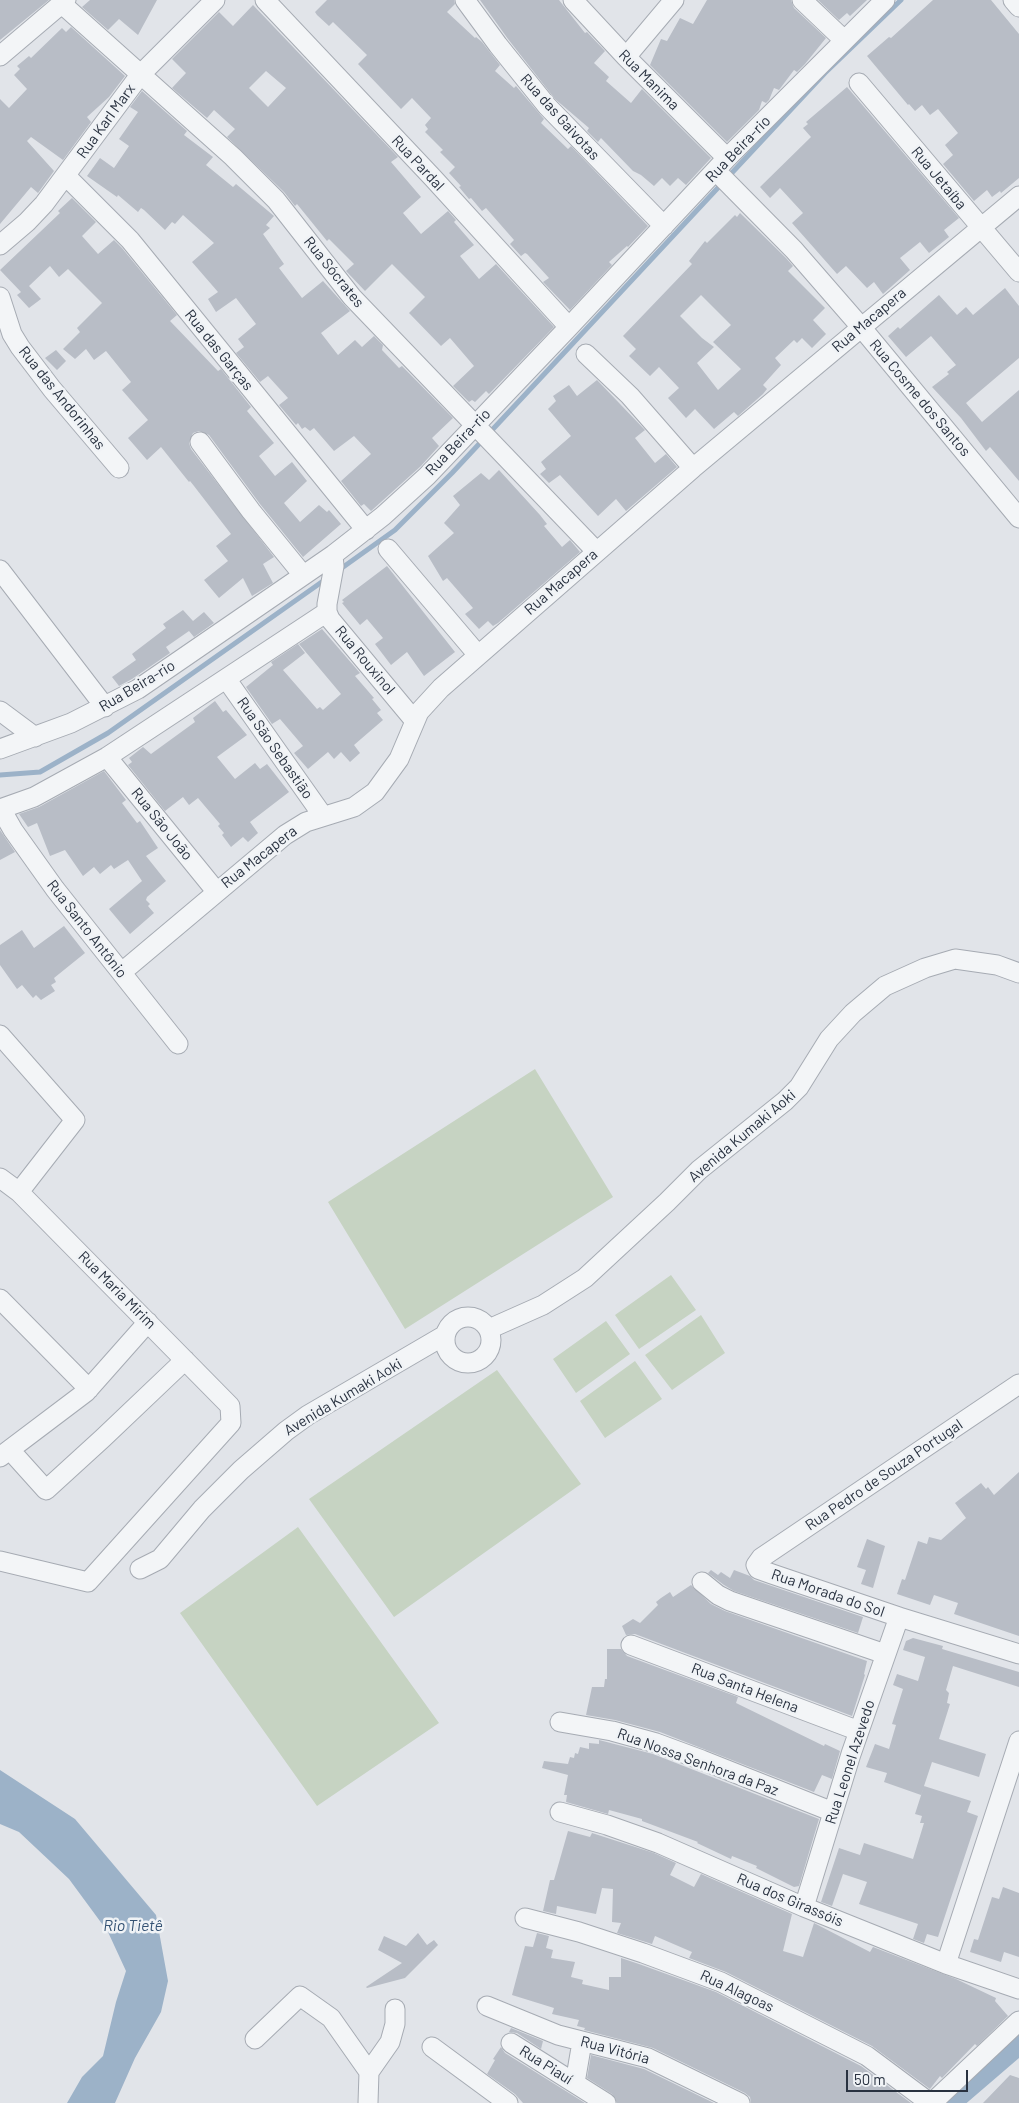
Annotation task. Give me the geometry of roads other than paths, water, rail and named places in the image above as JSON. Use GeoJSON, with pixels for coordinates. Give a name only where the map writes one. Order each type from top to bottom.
{"type":"FeatureCollection","features":[{"type":"Feature","properties":{"kind":"street","name":"Rua Karl Marx"},"geometry":{"type":"LineString","coordinates":[[0,245],[27,222],[44,204],[140,75],[215,0]]}},
{"type":"Feature","properties":{"kind":"street","name":"Rua Pardal"},"geometry":{"type":"LineString","coordinates":[[265,0],[433,178],[569,327]]}},
{"type":"Feature","properties":{"kind":"street","name":"Rua das Gaivotas"},"geometry":{"type":"LineString","coordinates":[[465,0],[498,45],[548,106],[664,226]]}},
{"type":"Feature","properties":{"kind":"street","name":"Rua Manima"},"geometry":{"type":"LineString","coordinates":[[573,0],[626,57],[725,174]]}},
{"type":"Feature","properties":{"kind":"street"},"geometry":{"type":"LineString","coordinates":[[626,57],[674,0]]}},
{"type":"Feature","properties":{"kind":"street"},"geometry":{"type":"LineString","coordinates":[[802,0],[844,40]]}},
{"type":"Feature","properties":{"kind":"street","name":"Rua Beira-rio"},"geometry":{"type":"LineString","coordinates":[[0,749],[35,737],[105,707],[160,676],[303,575],[333,560],[410,492],[477,427],[664,226],[725,174],[844,40],[885,0]]}},
{"type":"Feature","properties":{"kind":"street"},"geometry":{"type":"LineString","coordinates":[[1013,0],[1019,7]]}},
{"type":"Feature","properties":{"kind":"street","name":"Rua Sócrates"},"geometry":{"type":"LineString","coordinates":[[64,2],[276,200],[352,297],[596,552]]}},
{"type":"Feature","properties":{"kind":"street"},"geometry":{"type":"LineString","coordinates":[[0,56],[64,2]]}},
{"type":"Feature","properties":{"kind":"street","name":"Rua Jetaíba"},"geometry":{"type":"LineString","coordinates":[[859,83],[1019,272]]}},
{"type":"Feature","properties":{"kind":"street","name":"Rua Cosme dos Santos"},"geometry":{"type":"LineString","coordinates":[[725,174],[860,327],[1019,518]]}},
{"type":"Feature","properties":{"kind":"street","name":"Rua das Garças"},"geometry":{"type":"LineString","coordinates":[[66,176],[130,240],[366,530]]}},
{"type":"Feature","properties":{"kind":"street","name":"Rua Macapera"},"geometry":{"type":"LineString","coordinates":[[122,972],[216,891],[285,835],[306,822],[354,807],[375,792],[399,759],[414,720],[424,705],[478,655],[693,468],[1019,196]]}},
{"type":"Feature","properties":{"kind":"street","name":"Rua das Andorinhas"},"geometry":{"type":"LineString","coordinates":[[0,296],[6,338],[32,364],[119,468]]}},
{"type":"Feature","properties":{"kind":"street"},"geometry":{"type":"LineString","coordinates":[[586,354],[630,396],[693,468]]}},
{"type":"Feature","properties":{"kind":"street"},"geometry":{"type":"LineString","coordinates":[[200,442],[251,511],[303,575]]}},
{"type":"Feature","properties":{"kind":"street"},"geometry":{"type":"LineString","coordinates":[[388,549],[478,655]]}},
{"type":"Feature","properties":{"kind":"street","name":"Rua Rouxinol"},"geometry":{"type":"LineString","coordinates":[[333,560],[327,612],[330,619],[414,720]]}},
{"type":"Feature","properties":{"kind":"street"},"geometry":{"type":"LineString","coordinates":[[0,570],[105,707]]}},
{"type":"Feature","properties":{"kind":"street"},"geometry":{"type":"LineString","coordinates":[[1,809],[34,797],[107,757],[227,680],[327,612]]}},
{"type":"Feature","properties":{"kind":"street","name":"Rua São Sebastião"},"geometry":{"type":"LineString","coordinates":[[227,680],[323,816]]}},
{"type":"Feature","properties":{"kind":"street"},"geometry":{"type":"LineString","coordinates":[[0,711],[35,737]]}},
{"type":"Feature","properties":{"kind":"street","name":"Rua São João"},"geometry":{"type":"LineString","coordinates":[[107,757],[216,891]]}},
{"type":"Feature","properties":{"kind":"street","name":"Rua Santo Antônio"},"geometry":{"type":"LineString","coordinates":[[1,809],[55,889],[178,1044]]}},
{"type":"Feature","properties":{"kind":"street","name":"Avenida Kumaki Aoki"},"geometry":{"type":"LineString","coordinates":[[140,1569],[160,1559],[202,1509],[241,1470],[286,1431],[308,1415],[445,1335],[452,1323],[465,1316],[479,1319],[489,1329],[543,1304],[585,1278],[699,1170],[785,1101],[800,1086],[828,1040],[853,1013],[885,986],[925,968],[955,959],[997,965],[1019,973]]}},
{"type":"Feature","properties":{"kind":"street"},"geometry":{"type":"LineString","coordinates":[[0,1035],[75,1120],[19,1192]]}},
{"type":"Feature","properties":{"kind":"street","name":"Rua Maria Mirim"},"geometry":{"type":"LineString","coordinates":[[0,1178],[19,1192],[230,1406],[231,1423],[88,1582],[0,1561]]}},
{"type":"Feature","properties":{"kind":"street"},"geometry":{"type":"LineString","coordinates":[[0,1299],[90,1389]]}},
{"type":"Feature","properties":{"kind":"street"},"geometry":{"type":"LineString","coordinates":[[148,1322],[90,1389],[5,1454],[46,1490],[185,1360]]}},
{"type":"Feature","properties":{"kind":"street"},"geometry":{"type":"LineString","coordinates":[[445,1335],[448,1350],[452,1356],[464,1363],[472,1363],[479,1360],[489,1350],[491,1343],[489,1329]]}},
{"type":"Feature","properties":{"kind":"street","name":"Rua Pedro de Souza Portugal"},"geometry":{"type":"LineString","coordinates":[[758,1569],[756,1564],[761,1558],[1019,1384]]}},
{"type":"Feature","properties":{"kind":"street","name":"Rua Morada do Sol"},"geometry":{"type":"LineString","coordinates":[[758,1569],[898,1618],[1019,1654]]}},
{"type":"Feature","properties":{"kind":"street"},"geometry":{"type":"LineString","coordinates":[[702,1582],[718,1595],[730,1601],[885,1654]]}},
{"type":"Feature","properties":{"kind":"street","name":"Rua Leonel Azevedo"},"geometry":{"type":"LineString","coordinates":[[804,1907],[859,1731],[898,1618]]}},
{"type":"Feature","properties":{"kind":"street","name":"Rua Santa Helena"},"geometry":{"type":"LineString","coordinates":[[631,1645],[859,1731]]}},
{"type":"Feature","properties":{"kind":"street","name":"Rua Nossa Senhora da Paz"},"geometry":{"type":"LineString","coordinates":[[560,1722],[612,1731],[656,1743],[833,1812]]}},
{"type":"Feature","properties":{"kind":"street"},"geometry":{"type":"LineString","coordinates":[[946,1964],[1019,1741]]}},
{"type":"Feature","properties":{"kind":"street","name":"Rua dos Girassóis"},"geometry":{"type":"LineString","coordinates":[[560,1812],[607,1825],[658,1844],[804,1907],[946,1964],[1019,1989]]}},
{"type":"Feature","properties":{"kind":"street","name":"Rua Alagoas"},"geometry":{"type":"LineString","coordinates":[[525,1918],[580,1932],[721,1982],[867,2056],[931,2103]]}},
{"type":"Feature","properties":{"kind":"street"},"geometry":{"type":"LineString","coordinates":[[255,2039],[300,1996],[332,2018],[369,2072]]}},
{"type":"Feature","properties":{"kind":"street","name":"Rua Vitória"},"geometry":{"type":"LineString","coordinates":[[487,2006],[533,2026],[582,2042],[648,2058],[740,2103]]}},
{"type":"Feature","properties":{"kind":"street"},"geometry":{"type":"LineString","coordinates":[[368,2103],[369,2072],[390,2042],[395,2024],[395,2009]]}},
{"type":"Feature","properties":{"kind":"street"},"geometry":{"type":"LineString","coordinates":[[931,2103],[1019,2021]]}},
{"type":"Feature","properties":{"kind":"street"},"geometry":{"type":"LineString","coordinates":[[575,2083],[582,2042]]}},
{"type":"Feature","properties":{"kind":"street","name":"Rua Piauí"},"geometry":{"type":"LineString","coordinates":[[511,2043],[606,2103]]}},
{"type":"Feature","properties":{"kind":"street"},"geometry":{"type":"LineString","coordinates":[[432,2047],[508,2103]]}},
{"type":"Feature","properties":{"kind":"water","name":"Rio Tietê"},"geometry":{"type":"Polygon","coordinates":[[[0,1770],[75,1819],[156,1915],[168,1981],[161,2012],[135,2058],[115,2103],[67,2103],[82,2077],[103,2056],[116,2002],[126,1971],[108,1932],[69,1879],[19,1832],[0,1824],[0,1770]]]}},
{"type":"Feature","properties":{"kind":"waterway"},"geometry":{"type":"LineString","coordinates":[[339,570],[395,530],[452,473],[825,73],[901,0]]}},
{"type":"Feature","properties":{"kind":"waterway"},"geometry":{"type":"LineString","coordinates":[[0,775],[40,772],[108,733],[326,579]]}},
{"type":"Feature","properties":{"kind":"waterway"},"geometry":{"type":"LineString","coordinates":[[949,2103],[956,2093],[1019,2039]]}}]}
